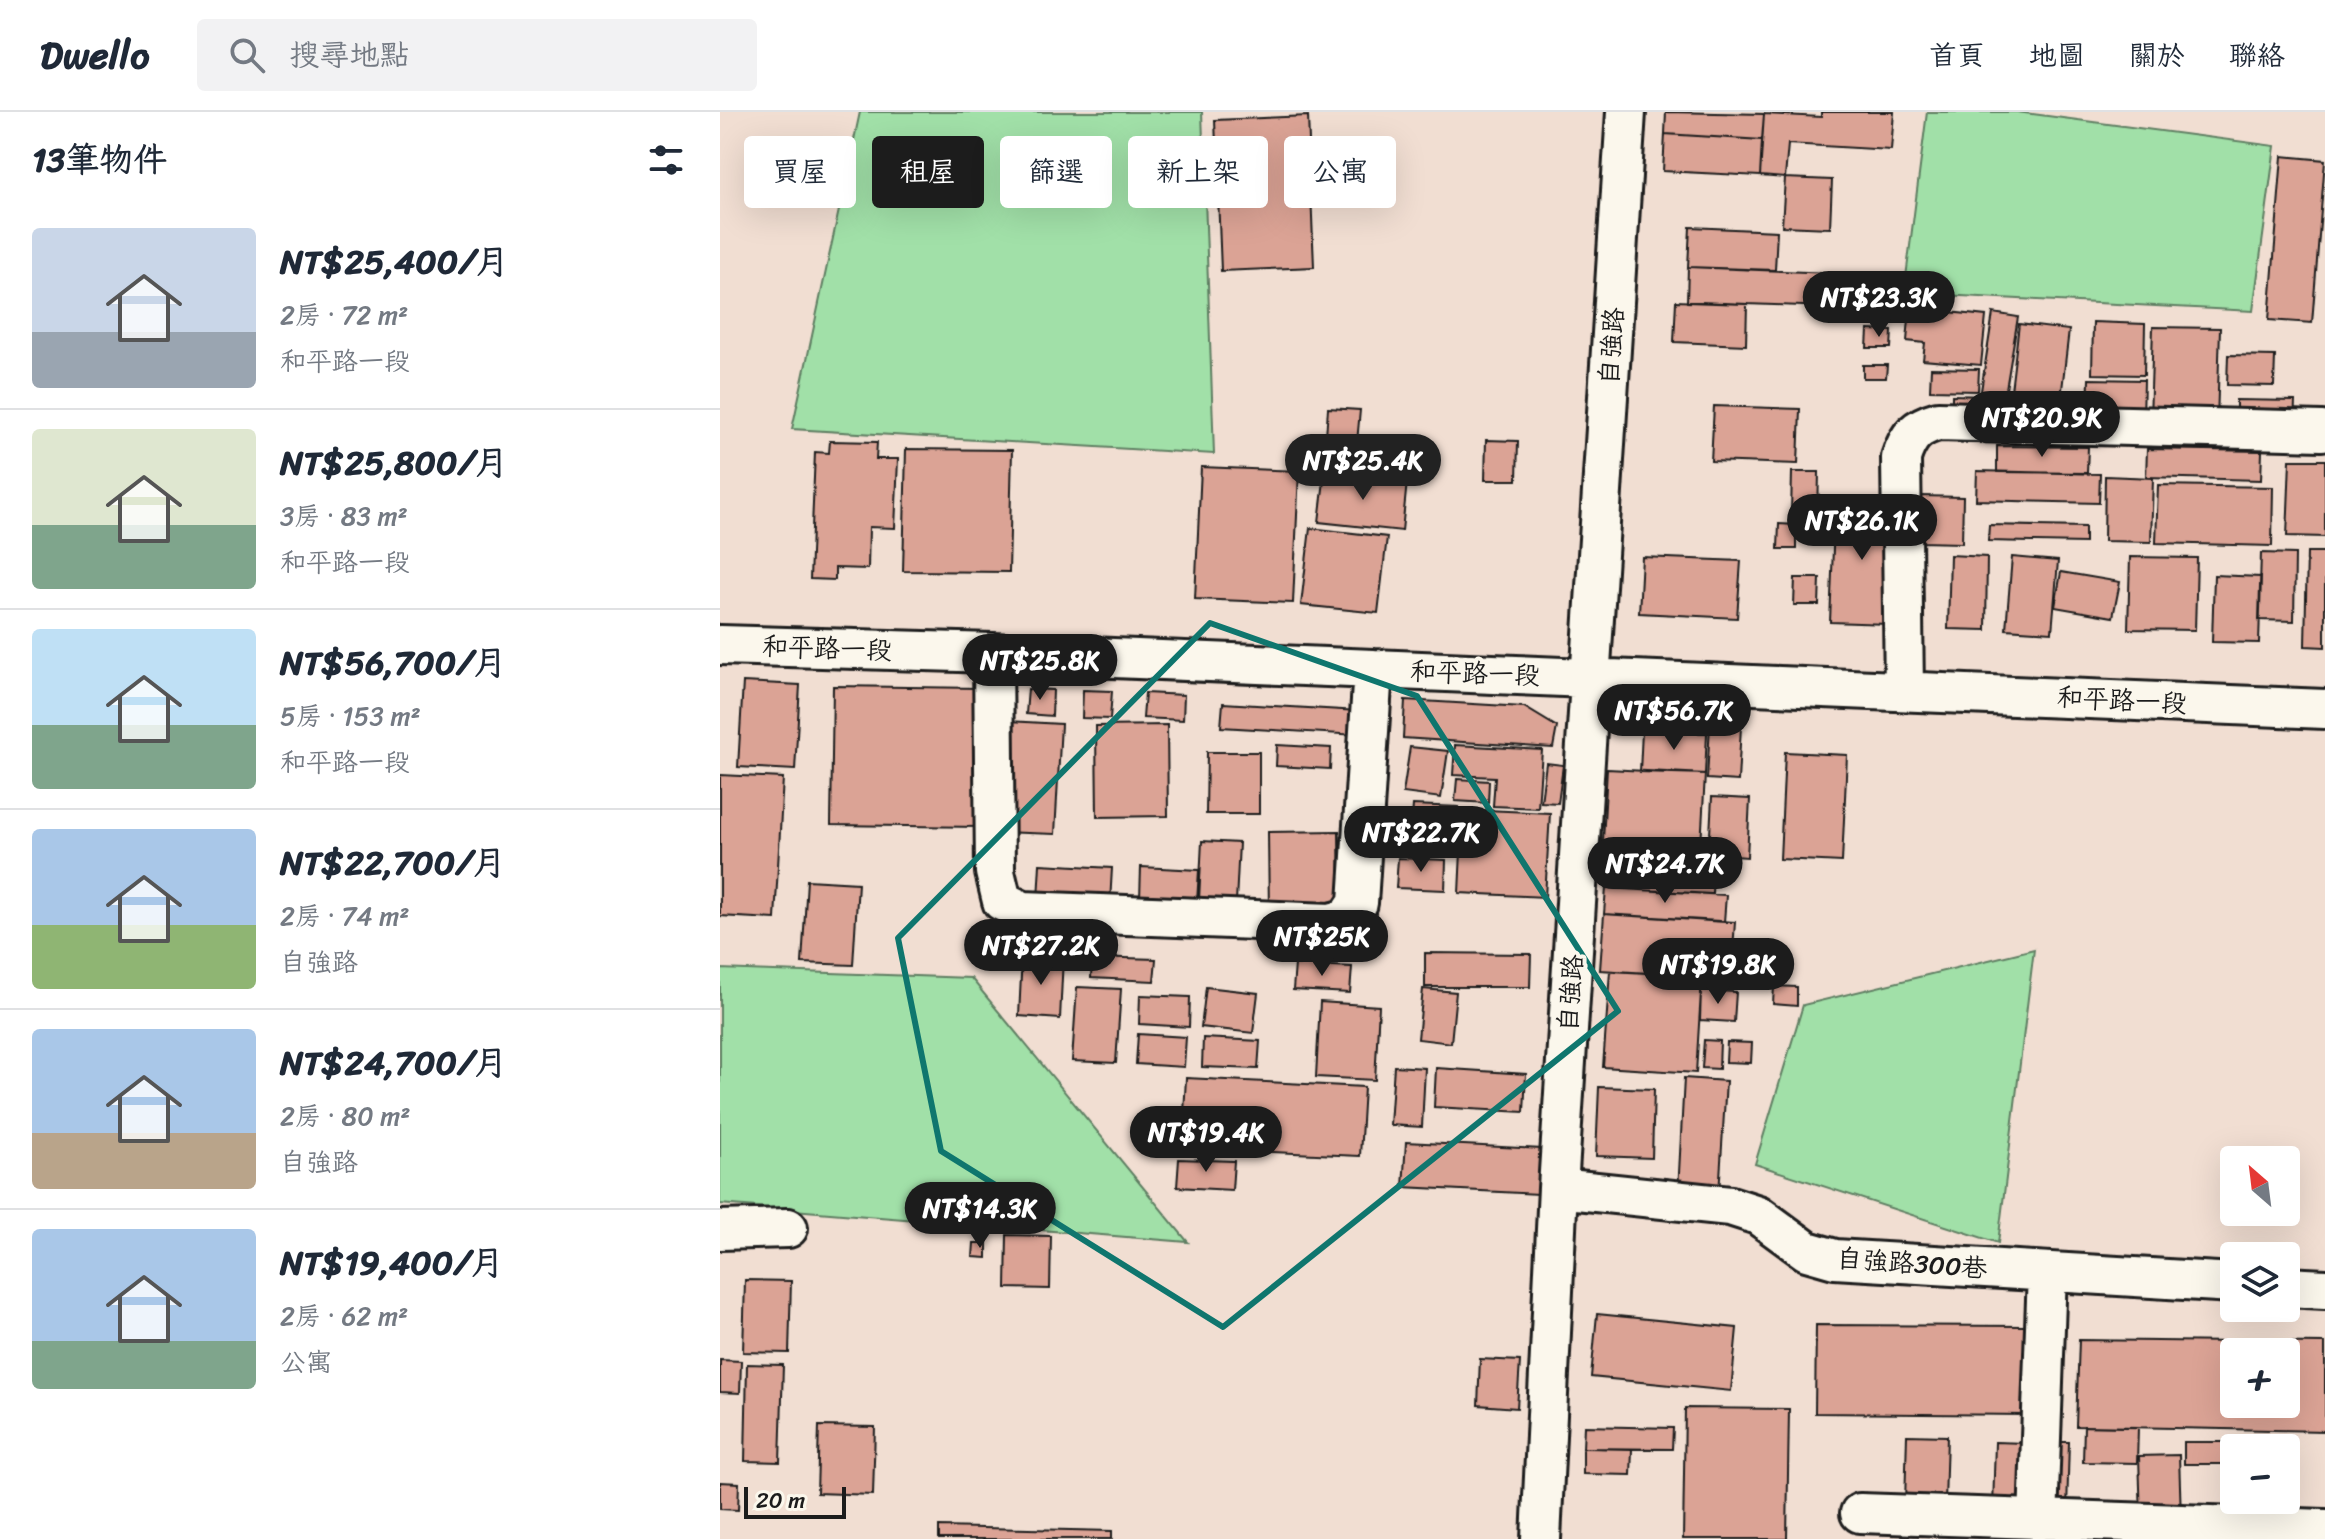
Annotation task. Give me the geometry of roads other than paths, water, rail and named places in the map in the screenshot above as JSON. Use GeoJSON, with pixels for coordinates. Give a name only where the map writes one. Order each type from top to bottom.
{"type":"FeatureCollection","features":[{"type":"Feature","properties":{"kind":"street","name":"自強路"},"geometry":{"type":"LineString","coordinates":[[1541,1539],[1558,1188],[1626,112]]}},
{"type":"Feature","properties":{"kind":"street"},"geometry":{"type":"LineString","coordinates":[[1904,690],[1901,458],[1907,438],[1920,426],[1938,421],[2322,431]]}},
{"type":"Feature","properties":{"kind":"street","name":"和平路一段"},"geometry":{"type":"LineString","coordinates":[[720,645],[993,653],[2325,709]]}},
{"type":"Feature","properties":{"kind":"street"},"geometry":{"type":"LineString","coordinates":[[993,653],[995,872],[1002,901],[1023,911],[1331,923],[1348,918],[1358,903],[1373,669]]}},
{"type":"Feature","properties":{"kind":"street","name":"自強路300巷"},"geometry":{"type":"LineString","coordinates":[[1558,1188],[1730,1206],[1758,1215],[1807,1251],[1835,1259],[2220,1282]]}},
{"type":"Feature","properties":{"kind":"street"},"geometry":{"type":"LineString","coordinates":[[720,1230],[788,1228]]}},
{"type":"Feature","properties":{"kind":"street"},"geometry":{"type":"LineString","coordinates":[[2038,1521],[2047,1272]]}},
{"type":"Feature","properties":{"kind":"street"},"geometry":{"type":"LineString","coordinates":[[2300,1288],[2325,1289]]}},
{"type":"Feature","properties":{"kind":"street"},"geometry":{"type":"LineString","coordinates":[[1860,1513],[2325,1529]]}}]}
